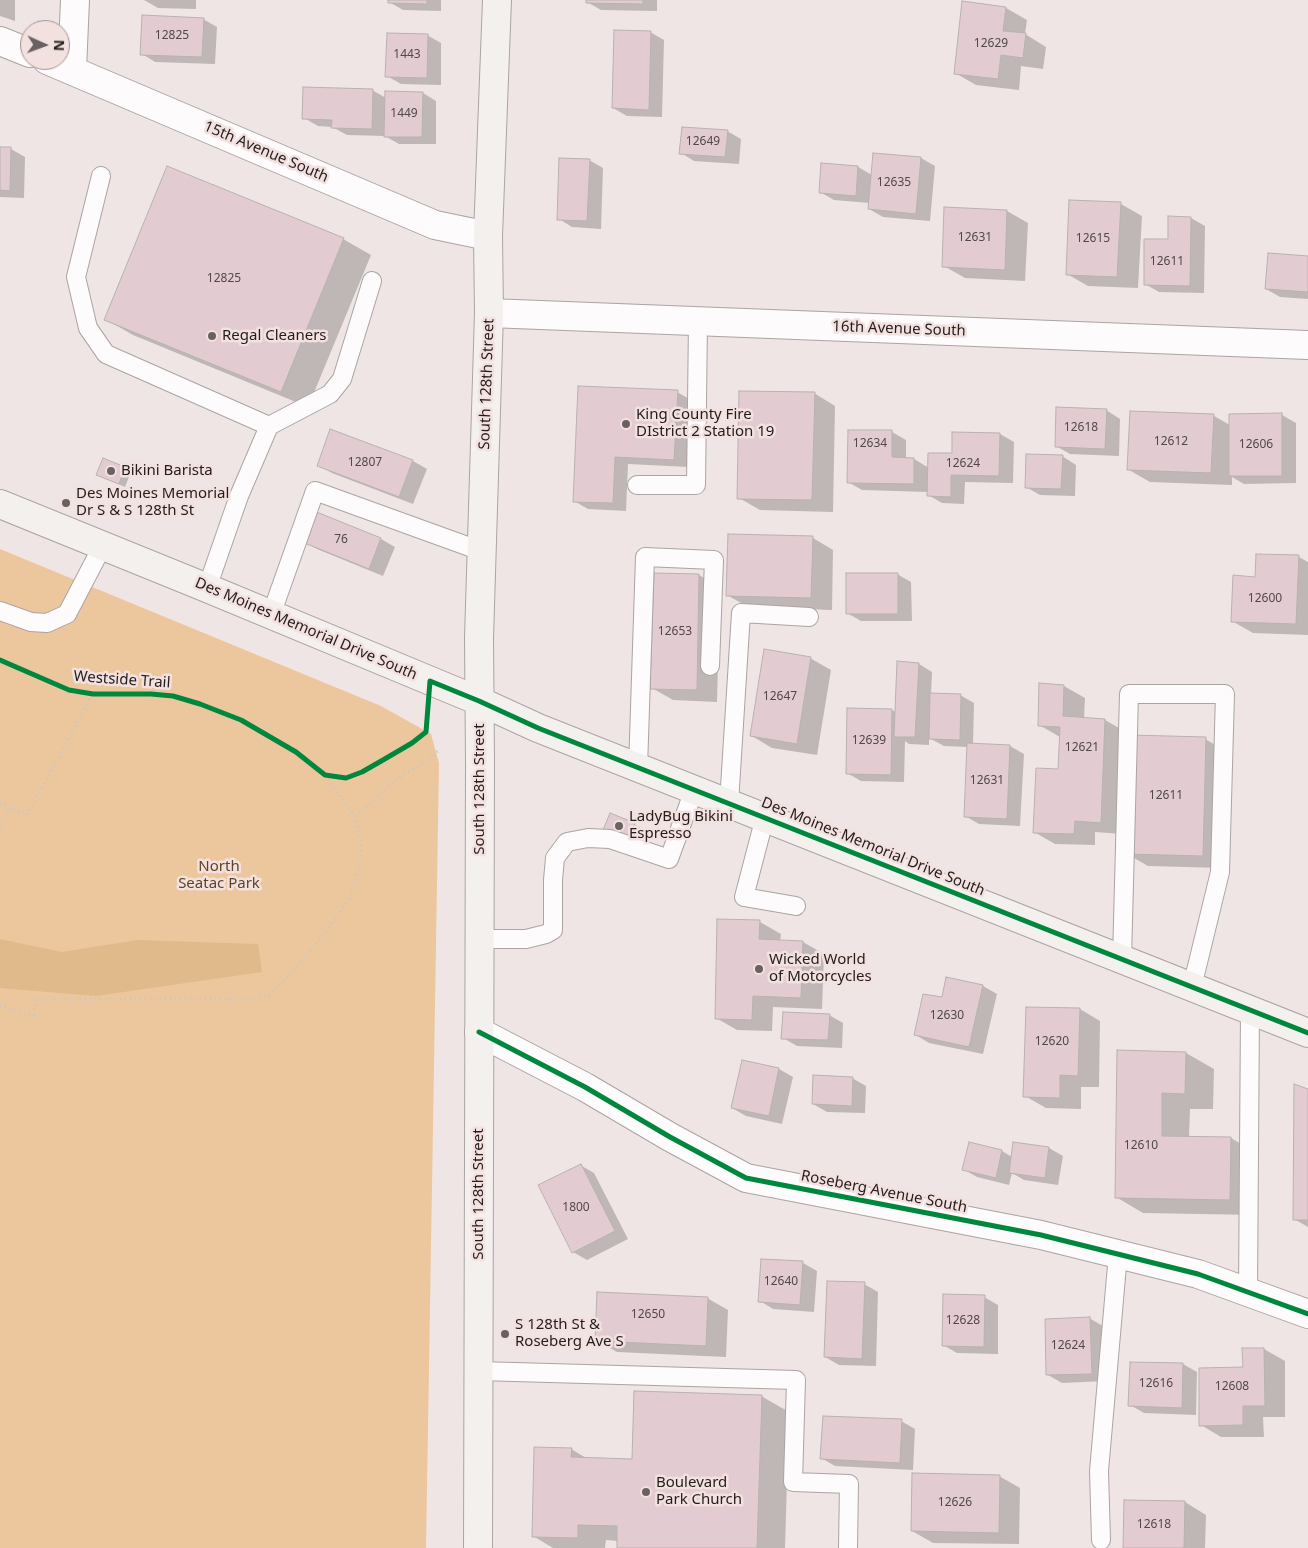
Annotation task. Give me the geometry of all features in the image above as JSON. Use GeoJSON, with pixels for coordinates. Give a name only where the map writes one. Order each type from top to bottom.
{"type":"FeatureCollection","features":[{"type":"Feature","properties":{"kind":"main road","name":"South 128th Street"},"geometry":{"type":"LineString","coordinates":[[478,1548],[479,638],[489,313],[488,236],[497,0]]}},
{"type":"Feature","properties":{"kind":"main road","name":"Des Moines Memorial Drive South"},"geometry":{"type":"LineString","coordinates":[[0,504],[480,701],[538,728],[1308,1033]]}},
{"type":"Feature","properties":{"kind":"street"},"geometry":{"type":"LineString","coordinates":[[72,70],[74,0]]}},
{"type":"Feature","properties":{"kind":"street"},"geometry":{"type":"LineString","coordinates":[[0,41],[20,49]]}},
{"type":"Feature","properties":{"kind":"street","name":"15th Avenue South"},"geometry":{"type":"LineString","coordinates":[[72,70],[435,225],[488,236]]}},
{"type":"Feature","properties":{"kind":"street","name":"16th Avenue South"},"geometry":{"type":"LineString","coordinates":[[489,313],[1308,345]]}},
{"type":"Feature","properties":{"kind":"street","name":"Roseberg Avenue South"},"geometry":{"type":"LineString","coordinates":[[480,1032],[585,1087],[670,1137],[746,1178],[1041,1235],[1198,1274],[1308,1314]]}},
{"type":"Feature","properties":{"kind":"lane"},"geometry":{"type":"LineString","coordinates":[[102,176],[76,277],[88,328],[106,354],[269,426]]}},
{"type":"Feature","properties":{"kind":"lane"},"geometry":{"type":"LineString","coordinates":[[207,588],[239,496],[269,426],[330,394],[342,379],[372,281]]}},
{"type":"Feature","properties":{"kind":"lane"},"geometry":{"type":"LineString","coordinates":[[637,485],[696,485],[698,321]]}},
{"type":"Feature","properties":{"kind":"lane"},"geometry":{"type":"LineString","coordinates":[[271,614],[315,491],[481,551]]}},
{"type":"Feature","properties":{"kind":"lane"},"geometry":{"type":"LineString","coordinates":[[0,611],[17,619],[39,623],[47,623],[67,614],[102,545]]}},
{"type":"Feature","properties":{"kind":"lane"},"geometry":{"type":"LineString","coordinates":[[638,768],[646,557],[714,560],[710,666]]}},
{"type":"Feature","properties":{"kind":"lane"},"geometry":{"type":"LineString","coordinates":[[729,804],[741,613],[809,617]]}},
{"type":"Feature","properties":{"kind":"lane"},"geometry":{"type":"LineString","coordinates":[[1122,959],[1129,694],[1225,694],[1220,872],[1192,987]]}},
{"type":"Feature","properties":{"kind":"lane"},"geometry":{"type":"LineString","coordinates":[[480,939],[526,939],[546,934],[553,930],[552,880],[555,858],[567,842],[588,838],[610,839],[668,859],[694,790]]}},
{"type":"Feature","properties":{"kind":"lane"},"geometry":{"type":"LineString","coordinates":[[765,817],[744,897],[796,906]]}},
{"type":"Feature","properties":{"kind":"lane"},"geometry":{"type":"LineString","coordinates":[[1248,1292],[1250,1010]]}},
{"type":"Feature","properties":{"kind":"lane"},"geometry":{"type":"LineString","coordinates":[[1101,1540],[1099,1471],[1118,1254]]}},
{"type":"Feature","properties":{"kind":"lane"},"geometry":{"type":"LineString","coordinates":[[479,1371],[796,1380],[793,1482],[850,1484],[848,1548]]}},
{"type":"Feature","properties":{"kind":"path"},"geometry":{"type":"LineString","coordinates":[[0,804],[27,815],[92,694]]}},
{"type":"Feature","properties":{"kind":"path"},"geometry":{"type":"LineString","coordinates":[[355,817],[399,778],[431,758],[439,750]]}},
{"type":"Feature","properties":{"kind":"path"},"geometry":{"type":"LineString","coordinates":[[0,1006],[34,1015],[35,1000],[178,998],[250,1000],[268,996],[285,980],[318,942],[349,899],[360,866],[361,844],[355,817],[325,775],[318,769]]}},
{"type":"Feature","properties":{"kind":"path"},"geometry":{"type":"LineString","coordinates":[[325,775],[332,776]]}},
{"type":"Feature","properties":{"kind":"path"},"geometry":{"type":"LineString","coordinates":[[0,829],[10,808]]}},
{"type":"Feature","properties":{"kind":"green space","name":"North Seatac Park"},"geometry":{"type":"Polygon","coordinates":[[[0,549],[381,706],[431,734],[439,763],[426,1548],[0,1548],[0,549]]]}},
{"type":"Feature","properties":{"kind":"shaded area"},"geometry":{"type":"Polygon","coordinates":[[[0,939],[62,952],[138,940],[258,944],[262,972],[96,996],[0,988],[0,939]]]}},
{"type":"Feature","properties":{"kind":"building"},"geometry":{"type":"Polygon","coordinates":[[[388,0],[427,0],[427,4],[388,3],[388,0]]]}},
{"type":"Feature","properties":{"kind":"building"},"geometry":{"type":"Polygon","coordinates":[[[586,0],[643,0],[643,4],[586,3],[586,0]]]}},
{"type":"Feature","properties":{"kind":"building"},"geometry":{"type":"Polygon","coordinates":[[[962,1],[1006,7],[1003,31],[1026,33],[1023,58],[1001,55],[998,79],[954,74],[962,1]]]}},
{"type":"Feature","properties":{"kind":"building"},"geometry":{"type":"Polygon","coordinates":[[[142,15],[204,18],[202,57],[140,55],[142,15]]]}},
{"type":"Feature","properties":{"kind":"building"},"geometry":{"type":"Polygon","coordinates":[[[614,30],[651,31],[649,110],[612,108],[614,30]]]}},
{"type":"Feature","properties":{"kind":"building"},"geometry":{"type":"Polygon","coordinates":[[[387,33],[428,34],[427,78],[385,77],[387,33]]]}},
{"type":"Feature","properties":{"kind":"building"},"geometry":{"type":"Polygon","coordinates":[[[303,87],[373,89],[372,129],[331,128],[332,120],[302,119],[303,87]]]}},
{"type":"Feature","properties":{"kind":"building"},"geometry":{"type":"Polygon","coordinates":[[[385,91],[423,92],[422,137],[384,137],[385,91]]]}},
{"type":"Feature","properties":{"kind":"building"},"geometry":{"type":"Polygon","coordinates":[[[682,127],[728,130],[725,157],[679,154],[682,127]]]}},
{"type":"Feature","properties":{"kind":"building"},"geometry":{"type":"Polygon","coordinates":[[[0,147],[11,147],[10,191],[0,190],[0,147]]]}},
{"type":"Feature","properties":{"kind":"building"},"geometry":{"type":"Polygon","coordinates":[[[873,153],[921,157],[916,214],[868,209],[873,153]]]}},
{"type":"Feature","properties":{"kind":"building"},"geometry":{"type":"Polygon","coordinates":[[[559,158],[590,159],[587,221],[557,220],[559,158]]]}},
{"type":"Feature","properties":{"kind":"building"},"geometry":{"type":"Polygon","coordinates":[[[821,163],[858,166],[856,196],[819,193],[821,163]]]}},
{"type":"Feature","properties":{"kind":"building"},"geometry":{"type":"Polygon","coordinates":[[[167,166],[344,238],[281,392],[104,320],[167,166]]]}},
{"type":"Feature","properties":{"kind":"building"},"geometry":{"type":"Polygon","coordinates":[[[1069,200],[1121,202],[1117,277],[1066,275],[1069,200]]]}},
{"type":"Feature","properties":{"kind":"building"},"geometry":{"type":"Polygon","coordinates":[[[944,207],[1007,210],[1005,270],[942,267],[944,207]]]}},
{"type":"Feature","properties":{"kind":"building"},"geometry":{"type":"Polygon","coordinates":[[[1168,216],[1191,217],[1190,286],[1144,285],[1144,239],[1168,239],[1168,216]]]}},
{"type":"Feature","properties":{"kind":"building"},"geometry":{"type":"Polygon","coordinates":[[[1268,253],[1308,256],[1308,292],[1265,289],[1268,253]]]}},
{"type":"Feature","properties":{"kind":"building","name":"King County Fire DIstrict 2 Station 19"},"geometry":{"type":"Polygon","coordinates":[[[578,386],[678,390],[674,460],[615,457],[613,503],[573,502],[578,386]]]}},
{"type":"Feature","properties":{"kind":"building"},"geometry":{"type":"Polygon","coordinates":[[[739,391],[815,392],[812,500],[737,499],[739,391]]]}},
{"type":"Feature","properties":{"kind":"building"},"geometry":{"type":"Polygon","coordinates":[[[1056,407],[1107,409],[1105,449],[1055,447],[1056,407]]]}},
{"type":"Feature","properties":{"kind":"building"},"geometry":{"type":"Polygon","coordinates":[[[1130,411],[1214,414],[1211,473],[1127,470],[1130,411]]]}},
{"type":"Feature","properties":{"kind":"building"},"geometry":{"type":"Polygon","coordinates":[[[1282,413],[1282,476],[1229,476],[1229,414],[1282,413]]]}},
{"type":"Feature","properties":{"kind":"building"},"geometry":{"type":"Polygon","coordinates":[[[330,429],[413,460],[399,497],[317,466],[330,429]]]}},
{"type":"Feature","properties":{"kind":"building"},"geometry":{"type":"Polygon","coordinates":[[[848,430],[892,430],[892,457],[914,458],[914,484],[847,483],[848,430]]]}},
{"type":"Feature","properties":{"kind":"building"},"geometry":{"type":"Polygon","coordinates":[[[952,432],[1000,433],[999,476],[951,475],[951,497],[927,496],[928,453],[952,453],[952,432]]]}},
{"type":"Feature","properties":{"kind":"building"},"geometry":{"type":"Polygon","coordinates":[[[1026,454],[1063,455],[1061,489],[1025,488],[1026,454]]]}},
{"type":"Feature","properties":{"kind":"building","name":"Bikini Barista"},"geometry":{"type":"Polygon","coordinates":[[[103,458],[125,467],[119,484],[96,475],[103,458]]]}},
{"type":"Feature","properties":{"kind":"building"},"geometry":{"type":"Polygon","coordinates":[[[314,511],[381,538],[369,569],[302,542],[314,511]]]}},
{"type":"Feature","properties":{"kind":"building"},"geometry":{"type":"Polygon","coordinates":[[[728,534],[813,536],[811,598],[726,596],[728,534]]]}},
{"type":"Feature","properties":{"kind":"building"},"geometry":{"type":"Polygon","coordinates":[[[1256,554],[1299,555],[1296,624],[1231,622],[1233,575],[1255,577],[1256,554]]]}},
{"type":"Feature","properties":{"kind":"building"},"geometry":{"type":"Polygon","coordinates":[[[654,573],[699,574],[697,690],[650,689],[654,573]]]}},
{"type":"Feature","properties":{"kind":"building"},"geometry":{"type":"Polygon","coordinates":[[[846,573],[898,573],[898,614],[846,614],[846,573]]]}},
{"type":"Feature","properties":{"kind":"building"},"geometry":{"type":"Polygon","coordinates":[[[764,649],[811,657],[797,744],[750,736],[764,649]]]}},
{"type":"Feature","properties":{"kind":"building"},"geometry":{"type":"Polygon","coordinates":[[[897,661],[919,663],[915,737],[894,737],[897,661]]]}},
{"type":"Feature","properties":{"kind":"building"},"geometry":{"type":"Polygon","coordinates":[[[1039,683],[1064,685],[1063,716],[1105,719],[1101,823],[1075,821],[1074,834],[1033,833],[1036,768],[1058,769],[1060,727],[1038,726],[1039,683]]]}},
{"type":"Feature","properties":{"kind":"building"},"geometry":{"type":"Polygon","coordinates":[[[930,693],[961,694],[960,740],[929,739],[930,693]]]}},
{"type":"Feature","properties":{"kind":"building"},"geometry":{"type":"Polygon","coordinates":[[[847,708],[892,709],[891,775],[846,774],[847,708]]]}},
{"type":"Feature","properties":{"kind":"building"},"geometry":{"type":"Polygon","coordinates":[[[1129,735],[1206,737],[1203,856],[1126,854],[1129,735]]]}},
{"type":"Feature","properties":{"kind":"building"},"geometry":{"type":"Polygon","coordinates":[[[967,743],[1010,745],[1007,819],[964,817],[967,743]]]}},
{"type":"Feature","properties":{"kind":"building","name":"LadyBug Bikini Espresso"},"geometry":{"type":"Polygon","coordinates":[[[610,813],[635,823],[629,839],[603,830],[610,813]]]}},
{"type":"Feature","properties":{"kind":"building","name":"Wicked World of Motorcycles"},"geometry":{"type":"Polygon","coordinates":[[[717,919],[760,920],[759,939],[803,941],[801,998],[753,996],[752,1020],[715,1019],[717,919]]]}},
{"type":"Feature","properties":{"kind":"building"},"geometry":{"type":"Polygon","coordinates":[[[946,977],[983,985],[969,1047],[914,1035],[923,994],[942,997],[946,977]]]}},
{"type":"Feature","properties":{"kind":"building"},"geometry":{"type":"Polygon","coordinates":[[[1026,1007],[1080,1008],[1078,1076],[1060,1075],[1060,1098],[1023,1097],[1026,1007]]]}},
{"type":"Feature","properties":{"kind":"building"},"geometry":{"type":"Polygon","coordinates":[[[783,1012],[830,1014],[828,1040],[781,1039],[783,1012]]]}},
{"type":"Feature","properties":{"kind":"building"},"geometry":{"type":"Polygon","coordinates":[[[1117,1050],[1186,1052],[1185,1094],[1162,1093],[1162,1136],[1231,1137],[1230,1200],[1115,1198],[1117,1050]]]}},
{"type":"Feature","properties":{"kind":"building"},"geometry":{"type":"Polygon","coordinates":[[[742,1060],[779,1068],[769,1116],[731,1108],[742,1060]]]}},
{"type":"Feature","properties":{"kind":"building"},"geometry":{"type":"Polygon","coordinates":[[[813,1075],[853,1077],[852,1106],[812,1104],[813,1075]]]}},
{"type":"Feature","properties":{"kind":"building"},"geometry":{"type":"Polygon","coordinates":[[[1294,1084],[1308,1089],[1308,1220],[1293,1220],[1294,1084]]]}},
{"type":"Feature","properties":{"kind":"building"},"geometry":{"type":"Polygon","coordinates":[[[969,1142],[1002,1150],[996,1178],[962,1170],[969,1142]]]}},
{"type":"Feature","properties":{"kind":"building"},"geometry":{"type":"Polygon","coordinates":[[[1013,1142],[1049,1147],[1045,1178],[1009,1173],[1013,1142]]]}},
{"type":"Feature","properties":{"kind":"building"},"geometry":{"type":"Polygon","coordinates":[[[581,1164],[615,1231],[572,1253],[538,1185],[581,1164]]]}},
{"type":"Feature","properties":{"kind":"building"},"geometry":{"type":"Polygon","coordinates":[[[761,1259],[803,1261],[800,1305],[758,1302],[761,1259]]]}},
{"type":"Feature","properties":{"kind":"building"},"geometry":{"type":"Polygon","coordinates":[[[827,1281],[865,1282],[862,1359],[824,1357],[827,1281]]]}},
{"type":"Feature","properties":{"kind":"building"},"geometry":{"type":"Polygon","coordinates":[[[597,1292],[708,1297],[706,1346],[595,1341],[597,1292]]]}},
{"type":"Feature","properties":{"kind":"building"},"geometry":{"type":"Polygon","coordinates":[[[943,1294],[985,1295],[984,1347],[942,1346],[943,1294]]]}},
{"type":"Feature","properties":{"kind":"building"},"geometry":{"type":"Polygon","coordinates":[[[1090,1317],[1092,1374],[1046,1375],[1045,1319],[1090,1317]]]}},
{"type":"Feature","properties":{"kind":"building"},"geometry":{"type":"Polygon","coordinates":[[[1242,1348],[1264,1348],[1265,1406],[1243,1406],[1243,1425],[1199,1426],[1199,1368],[1243,1367],[1242,1348]]]}},
{"type":"Feature","properties":{"kind":"building"},"geometry":{"type":"Polygon","coordinates":[[[1130,1362],[1183,1363],[1182,1408],[1128,1406],[1130,1362]]]}},
{"type":"Feature","properties":{"kind":"building","name":"Boulevard Park Church"},"geometry":{"type":"Polygon","coordinates":[[[634,1391],[762,1395],[757,1548],[617,1548],[617,1526],[578,1525],[578,1538],[532,1537],[534,1447],[572,1448],[571,1457],[632,1459],[634,1391]]]}},
{"type":"Feature","properties":{"kind":"building"},"geometry":{"type":"Polygon","coordinates":[[[823,1416],[902,1419],[900,1463],[820,1459],[823,1416]]]}},
{"type":"Feature","properties":{"kind":"building"},"geometry":{"type":"Polygon","coordinates":[[[912,1473],[1000,1475],[999,1533],[911,1531],[912,1473]]]}},
{"type":"Feature","properties":{"kind":"building"},"geometry":{"type":"Polygon","coordinates":[[[1124,1500],[1185,1501],[1184,1548],[1123,1548],[1124,1500]]]}},
{"type":"Feature","properties":{"kind":"cycle path","name":"Westside Trail"},"geometry":{"type":"LineString","coordinates":[[0,660],[69,690],[93,694],[173,696],[200,704],[241,720],[296,752],[325,775],[346,778],[362,772],[383,760],[412,743],[426,732],[430,681],[538,728],[1308,1033]]}},
{"type":"Feature","properties":{"kind":"cycle path"},"geometry":{"type":"LineString","coordinates":[[479,1032],[585,1087],[670,1137],[746,1178],[1041,1235],[1198,1274],[1308,1314]]}},
{"type":"Feature","properties":{"kind":"place","name":"Regal Cleaners"},"geometry":{"type":"Point","coordinates":[212,336]}},
{"type":"Feature","properties":{"kind":"place","name":"King County Fire DIstrict 2 Station 19"},"geometry":{"type":"Point","coordinates":[626,424]}},
{"type":"Feature","properties":{"kind":"place","name":"Bikini Barista"},"geometry":{"type":"Point","coordinates":[111,471]}},
{"type":"Feature","properties":{"kind":"place","name":"Des Moines Memorial Dr S & S 128th St"},"geometry":{"type":"Point","coordinates":[66,503]}},
{"type":"Feature","properties":{"kind":"place","name":"LadyBug Bikini Espresso"},"geometry":{"type":"Point","coordinates":[619,826]}},
{"type":"Feature","properties":{"kind":"place","name":"Wicked World of Motorcycles"},"geometry":{"type":"Point","coordinates":[759,969]}},
{"type":"Feature","properties":{"kind":"place","name":"S 128th St & Roseberg Ave S"},"geometry":{"type":"Point","coordinates":[505,1334]}},
{"type":"Feature","properties":{"kind":"place","name":"Boulevard Park Church"},"geometry":{"type":"Point","coordinates":[646,1492]}}]}
